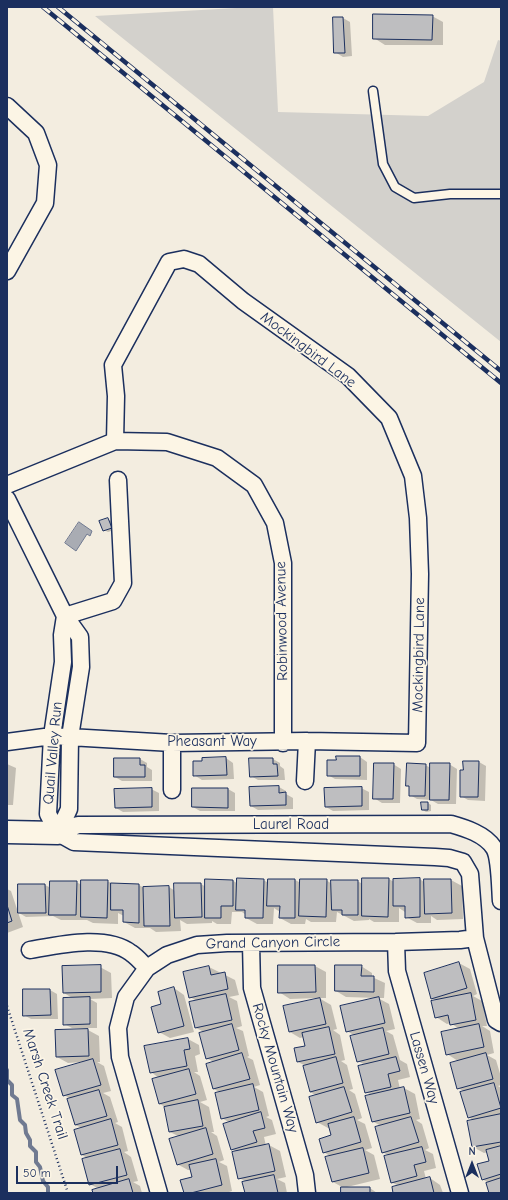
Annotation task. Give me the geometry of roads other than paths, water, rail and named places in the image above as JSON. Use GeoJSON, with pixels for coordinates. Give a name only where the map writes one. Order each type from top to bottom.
{"type":"FeatureCollection","features":[{"type":"Feature","properties":{"kind":"street"},"geometry":{"type":"LineString","coordinates":[[7,106],[36,133],[48,165],[45,203],[7,271]]}},
{"type":"Feature","properties":{"kind":"street","name":"Mockingbird Lane"},"geometry":{"type":"LineString","coordinates":[[115,441],[116,396],[113,365],[169,262],[184,259],[199,264],[243,301],[348,376],[389,418],[413,476],[418,518],[420,574],[417,742]]}},
{"type":"Feature","properties":{"kind":"street","name":"Robinwood Avenue"},"geometry":{"type":"LineString","coordinates":[[7,485],[115,441],[167,442],[217,458],[254,486],[275,523],[283,563],[283,742]]}},
{"type":"Feature","properties":{"kind":"street"},"geometry":{"type":"LineString","coordinates":[[65,616],[113,601],[123,583],[118,480]]}},
{"type":"Feature","properties":{"kind":"street","name":"Quail Valley Run"},"geometry":{"type":"LineString","coordinates":[[7,499],[65,616],[80,637],[81,667],[70,737],[69,808],[58,833]]}},
{"type":"Feature","properties":{"kind":"street","name":"Quail Valley Run"},"geometry":{"type":"LineString","coordinates":[[58,833],[48,814],[52,736],[63,662],[62,635],[65,616]]}},
{"type":"Feature","properties":{"kind":"street","name":"Pheasant Way"},"geometry":{"type":"LineString","coordinates":[[7,742],[52,736],[172,742],[417,742]]}},
{"type":"Feature","properties":{"kind":"street"},"geometry":{"type":"LineString","coordinates":[[305,781],[307,741]]}},
{"type":"Feature","properties":{"kind":"street"},"geometry":{"type":"LineString","coordinates":[[172,742],[172,790]]}},
{"type":"Feature","properties":{"kind":"street","name":"Laurel Road"},"geometry":{"type":"LineString","coordinates":[[7,832],[58,833],[78,825],[451,824],[467,829],[487,840],[494,849],[497,858],[501,901]]}},
{"type":"Feature","properties":{"kind":"street","name":"Laurel Road"},"geometry":{"type":"LineString","coordinates":[[58,833],[74,842],[449,858],[463,862],[470,874],[475,938]]}},
{"type":"Feature","properties":{"kind":"street"},"geometry":{"type":"LineString","coordinates":[[475,938],[496,1020],[501,1023]]}},
{"type":"Feature","properties":{"kind":"street","name":"Grand Canyon Circle"},"geometry":{"type":"LineString","coordinates":[[158,1193],[120,1057],[118,1028],[126,997],[147,968],[167,955],[197,945],[251,942],[396,942],[460,940],[475,938]]}},
{"type":"Feature","properties":{"kind":"street","name":"Rocky Mountain Way"},"geometry":{"type":"LineString","coordinates":[[251,942],[252,988],[305,1175],[307,1193]]}},
{"type":"Feature","properties":{"kind":"street","name":"Lassen Way"},"geometry":{"type":"LineString","coordinates":[[396,942],[397,971],[460,1193]]}},
{"type":"Feature","properties":{"kind":"street"},"geometry":{"type":"LineString","coordinates":[[30,950],[76,943],[101,943],[117,946],[131,952],[147,968]]}},
{"type":"Feature","properties":{"kind":"lane"},"geometry":{"type":"LineString","coordinates":[[373,91],[383,164],[395,187],[414,198],[450,194],[501,194]]}},
{"type":"Feature","properties":{"kind":"waterway"},"geometry":{"type":"LineString","coordinates":[[7,1070],[7,1080],[12,1085],[12,1095],[17,1099],[20,1120],[25,1125],[26,1133],[30,1140],[30,1146],[36,1152],[36,1162],[40,1167],[43,1181],[48,1187],[48,1193]]}},
{"type":"Feature","properties":{"kind":"railway"},"geometry":{"type":"LineString","coordinates":[[43,7],[501,383]]}},
{"type":"Feature","properties":{"kind":"railway"},"geometry":{"type":"LineString","coordinates":[[58,7],[501,371]]}}]}
